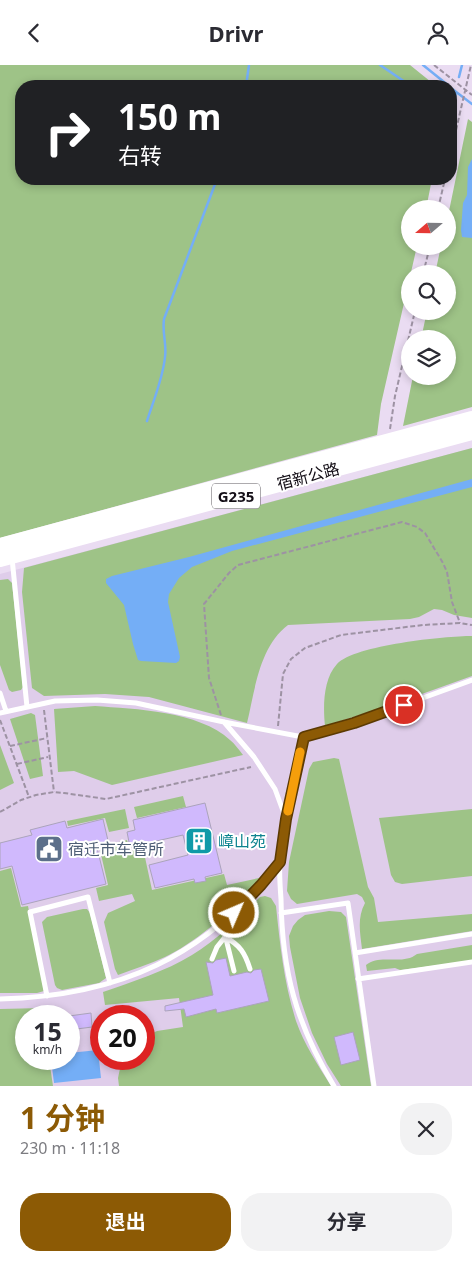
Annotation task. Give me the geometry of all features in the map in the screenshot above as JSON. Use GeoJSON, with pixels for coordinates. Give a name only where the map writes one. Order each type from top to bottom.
{"type":"FeatureCollection","features":[{"type":"Feature","properties":{"kind":"highway","name":"宿新公路"},"geometry":{"type":"LineString","coordinates":[[4,554],[389,441],[472,419]]}},
{"type":"Feature","properties":{"kind":"highway","name":"宿新公路"},"geometry":{"type":"LineString","coordinates":[[4,554],[472,432]]}},
{"type":"Feature","properties":{"kind":"lane"},"geometry":{"type":"LineString","coordinates":[[4,554],[27,707]]}},
{"type":"Feature","properties":{"kind":"lane"},"geometry":{"type":"LineString","coordinates":[[0,693],[3,712],[55,701],[97,700],[136,703],[224,723],[304,737],[354,723],[472,681]]}},
{"type":"Feature","properties":{"kind":"lane"},"geometry":{"type":"LineString","coordinates":[[224,723],[254,757],[274,789],[286,819]]}},
{"type":"Feature","properties":{"kind":"lane"},"geometry":{"type":"LineString","coordinates":[[304,737],[286,819],[280,862],[281,931],[286,968],[300,1018],[317,1058],[334,1086]]}},
{"type":"Feature","properties":{"kind":"lane"},"geometry":{"type":"LineString","coordinates":[[0,999],[78,992],[110,983],[173,957],[222,923],[261,885],[280,862]]}},
{"type":"Feature","properties":{"kind":"lane"},"geometry":{"type":"LineString","coordinates":[[47,996],[30,912],[88,897],[110,983]]}},
{"type":"Feature","properties":{"kind":"lane"},"geometry":{"type":"LineString","coordinates":[[281,913],[348,903],[374,1086]]}},
{"type":"Feature","properties":{"kind":"lane"},"geometry":{"type":"LineString","coordinates":[[222,923],[234,971]]}},
{"type":"Feature","properties":{"kind":"lane"},"geometry":{"type":"LineString","coordinates":[[355,953],[472,934]]}},
{"type":"Feature","properties":{"kind":"lane"},"geometry":{"type":"LineString","coordinates":[[212,959],[225,937]]}},
{"type":"Feature","properties":{"kind":"lane"},"geometry":{"type":"LineString","coordinates":[[225,937],[241,947],[250,969]]}},
{"type":"Feature","properties":{"kind":"lane"},"geometry":{"type":"LineString","coordinates":[[358,979],[472,962]]}},
{"type":"Feature","properties":{"kind":"path"},"geometry":{"type":"LineString","coordinates":[[434,65],[451,80]]}},
{"type":"Feature","properties":{"kind":"path"},"geometry":{"type":"LineString","coordinates":[[457,128],[472,65]]}},
{"type":"Feature","properties":{"kind":"path"},"geometry":{"type":"LineString","coordinates":[[457,85],[472,95]]}},
{"type":"Feature","properties":{"kind":"path"},"geometry":{"type":"LineString","coordinates":[[440,200],[444,185]]}},
{"type":"Feature","properties":{"kind":"path"},"geometry":{"type":"LineString","coordinates":[[389,441],[395,396],[413,320]]}},
{"type":"Feature","properties":{"kind":"path"},"geometry":{"type":"LineString","coordinates":[[224,723],[209,678],[204,604],[229,573],[238,565],[402,521],[425,533],[443,563],[447,572],[452,602],[460,623]]}},
{"type":"Feature","properties":{"kind":"path"},"geometry":{"type":"LineString","coordinates":[[278,732],[283,674],[291,659],[305,648],[341,635],[423,625],[460,623],[472,625]]}},
{"type":"Feature","properties":{"kind":"path"},"geometry":{"type":"LineString","coordinates":[[43,704],[54,792]]}},
{"type":"Feature","properties":{"kind":"path"},"geometry":{"type":"LineString","coordinates":[[0,719],[29,797]]}},
{"type":"Feature","properties":{"kind":"path"},"geometry":{"type":"LineString","coordinates":[[10,746],[47,738]]}},
{"type":"Feature","properties":{"kind":"path"},"geometry":{"type":"LineString","coordinates":[[17,764],[49,757]]}},
{"type":"Feature","properties":{"kind":"path"},"geometry":{"type":"LineString","coordinates":[[0,812],[29,797],[54,792],[106,799],[259,765]]}},
{"type":"Feature","properties":{"kind":"shaded area"},"geometry":{"type":"Polygon","coordinates":[[[472,448],[472,1086],[0,1086],[0,574],[472,448]]]}},
{"type":"Feature","properties":{"kind":"green space"},"geometry":{"type":"Polygon","coordinates":[[[0,65],[410,65],[429,80],[15,80],[15,185],[431,185],[428,200],[401,200],[401,255],[415,255],[413,265],[401,265],[401,316],[381,404],[377,435],[0,538],[0,65]]]}},
{"type":"Feature","properties":{"kind":"green space"},"geometry":{"type":"Polygon","coordinates":[[[468,119],[472,122],[472,407],[403,426],[411,385],[456,385],[456,330],[423,330],[425,320],[456,320],[456,265],[437,265],[439,255],[456,255],[456,200],[451,200],[454,185],[457,185],[457,172],[468,119]]]}},
{"type":"Feature","properties":{"kind":"green space"},"geometry":{"type":"Polygon","coordinates":[[[472,448],[472,618],[434,609],[419,617],[410,619],[288,625],[278,634],[264,657],[247,723],[149,697],[105,694],[44,696],[32,688],[22,592],[24,568],[472,448]]]}},
{"type":"Feature","properties":{"kind":"green space"},"geometry":{"type":"Polygon","coordinates":[[[8,579],[12,583],[23,687],[21,690],[12,692],[9,690],[0,665],[0,580],[8,579]]]}},
{"type":"Feature","properties":{"kind":"green space"},"geometry":{"type":"Polygon","coordinates":[[[472,636],[472,676],[325,726],[324,702],[329,677],[337,664],[347,657],[401,643],[472,636]]]}},
{"type":"Feature","properties":{"kind":"green space"},"geometry":{"type":"Polygon","coordinates":[[[95,706],[147,710],[184,717],[217,730],[230,740],[243,755],[112,785],[74,771],[58,772],[54,709],[95,706]]]}},
{"type":"Feature","properties":{"kind":"green space"},"geometry":{"type":"Polygon","coordinates":[[[31,713],[35,715],[43,776],[30,779],[10,719],[31,713]]]}},
{"type":"Feature","properties":{"kind":"green space"},"geometry":{"type":"Polygon","coordinates":[[[0,745],[14,783],[0,790],[0,745]]]}},
{"type":"Feature","properties":{"kind":"green space"},"geometry":{"type":"Polygon","coordinates":[[[334,758],[339,759],[368,887],[374,898],[378,922],[472,914],[472,931],[362,949],[360,920],[365,903],[362,897],[357,894],[297,904],[291,899],[287,891],[289,862],[309,769],[313,762],[334,758]]]}},
{"type":"Feature","properties":{"kind":"green space"},"geometry":{"type":"Polygon","coordinates":[[[183,796],[186,807],[137,818],[134,807],[183,796]]]}},
{"type":"Feature","properties":{"kind":"green space"},"geometry":{"type":"Polygon","coordinates":[[[125,809],[129,828],[109,832],[105,818],[68,826],[67,821],[125,809]]]}},
{"type":"Feature","properties":{"kind":"green space"},"geometry":{"type":"Polygon","coordinates":[[[472,809],[472,876],[402,884],[395,882],[391,875],[379,818],[472,809]]]}},
{"type":"Feature","properties":{"kind":"green space"},"geometry":{"type":"Polygon","coordinates":[[[127,840],[130,851],[143,848],[152,890],[224,874],[227,885],[259,878],[266,873],[258,884],[234,908],[190,942],[165,957],[118,975],[104,922],[108,913],[135,901],[132,894],[99,901],[96,888],[108,885],[100,850],[111,848],[110,844],[127,840]]]}},
{"type":"Feature","properties":{"kind":"green space"},"geometry":{"type":"Polygon","coordinates":[[[11,868],[21,907],[28,906],[44,991],[37,993],[0,993],[0,871],[11,868]]]}},
{"type":"Feature","properties":{"kind":"green space"},"geometry":{"type":"Polygon","coordinates":[[[260,897],[271,898],[276,906],[285,978],[296,1021],[307,1046],[331,1086],[119,1086],[120,1070],[155,1070],[155,1032],[183,1027],[179,998],[105,1005],[103,992],[160,971],[202,949],[260,897]]]}},
{"type":"Feature","properties":{"kind":"green space"},"geometry":{"type":"Polygon","coordinates":[[[87,909],[90,913],[106,978],[99,983],[62,990],[55,985],[42,922],[47,917],[87,909]]]}},
{"type":"Feature","properties":{"kind":"green space"},"geometry":{"type":"Polygon","coordinates":[[[329,911],[341,912],[346,917],[371,1086],[341,1086],[327,1064],[312,1033],[300,998],[289,936],[293,926],[305,915],[329,911]]]}},
{"type":"Feature","properties":{"kind":"green space"},"geometry":{"type":"Polygon","coordinates":[[[472,945],[472,961],[400,970],[395,968],[367,971],[366,965],[378,960],[405,959],[417,954],[472,945]]]}},
{"type":"Feature","properties":{"kind":"green space"},"geometry":{"type":"Polygon","coordinates":[[[0,1009],[15,1009],[15,1070],[51,1070],[53,1086],[0,1086],[0,1009]]]}},
{"type":"Feature","properties":{"kind":"water"},"geometry":{"type":"Polygon","coordinates":[[[472,159],[472,238],[462,237],[461,230],[463,203],[467,195],[468,167],[472,159]]]}},
{"type":"Feature","properties":{"kind":"water"},"geometry":{"type":"Polygon","coordinates":[[[472,479],[472,487],[232,551],[192,567],[179,578],[169,594],[168,602],[180,657],[176,663],[138,660],[124,605],[106,583],[106,579],[112,576],[189,557],[472,479]]]}},
{"type":"Feature","properties":{"kind":"water"},"geometry":{"type":"Polygon","coordinates":[[[90,1051],[90,1070],[100,1070],[101,1078],[54,1083],[52,1070],[80,1070],[80,1052],[90,1051]]]}},
{"type":"Feature","properties":{"kind":"building","name":"嶂山苑"},"geometry":{"type":"Polygon","coordinates":[[[205,803],[222,873],[205,877],[206,881],[195,883],[194,879],[155,888],[149,865],[188,855],[183,835],[130,847],[127,832],[135,830],[133,820],[205,803]]]}},
{"type":"Feature","properties":{"kind":"building"},"geometry":{"type":"Polygon","coordinates":[[[103,819],[109,845],[97,848],[106,884],[22,905],[12,866],[0,869],[0,843],[32,835],[30,830],[65,821],[67,828],[103,819]]]}},
{"type":"Feature","properties":{"kind":"building"},"geometry":{"type":"Polygon","coordinates":[[[226,958],[230,976],[247,972],[251,973],[254,970],[261,969],[269,1001],[217,1013],[216,1009],[186,1017],[184,1009],[165,1011],[165,1006],[213,995],[206,962],[213,963],[216,960],[226,958]]]}},
{"type":"Feature","properties":{"kind":"building"},"geometry":{"type":"Polygon","coordinates":[[[90,1013],[90,1027],[80,1029],[80,1014],[90,1013]]]}},
{"type":"Feature","properties":{"kind":"building"},"geometry":{"type":"Polygon","coordinates":[[[353,1032],[360,1060],[341,1065],[334,1037],[353,1032]]]}},
{"type":"Feature","properties":{"kind":"waterway"},"geometry":{"type":"LineString","coordinates":[[247,80],[249,65]]}},
{"type":"Feature","properties":{"kind":"waterway"},"geometry":{"type":"LineString","coordinates":[[380,65],[402,80]]}},
{"type":"Feature","properties":{"kind":"waterway"},"geometry":{"type":"LineString","coordinates":[[423,65],[442,80]]}},
{"type":"Feature","properties":{"kind":"waterway"},"geometry":{"type":"LineString","coordinates":[[459,77],[462,65]]}},
{"type":"Feature","properties":{"kind":"waterway"},"geometry":{"type":"LineString","coordinates":[[457,93],[472,104]]}},
{"type":"Feature","properties":{"kind":"waterway"},"geometry":{"type":"LineString","coordinates":[[147,421],[164,365],[164,319],[215,185]]}},
{"type":"Feature","properties":{"kind":"slow traffic"},"geometry":{"type":"LineString","coordinates":[[288,811],[300,752]]}},
{"type":"Feature","properties":{"kind":"place","name":"嶂山苑"},"geometry":{"type":"Point","coordinates":[199,841]}},
{"type":"Feature","properties":{"kind":"place","name":"宿迁市车管所"},"geometry":{"type":"Point","coordinates":[49,849]}},
{"type":"Feature","properties":{"kind":"route"},"geometry":{"type":"LineString","coordinates":[[234,913],[280,862],[286,819],[304,737],[354,723],[404,705]]}}]}
